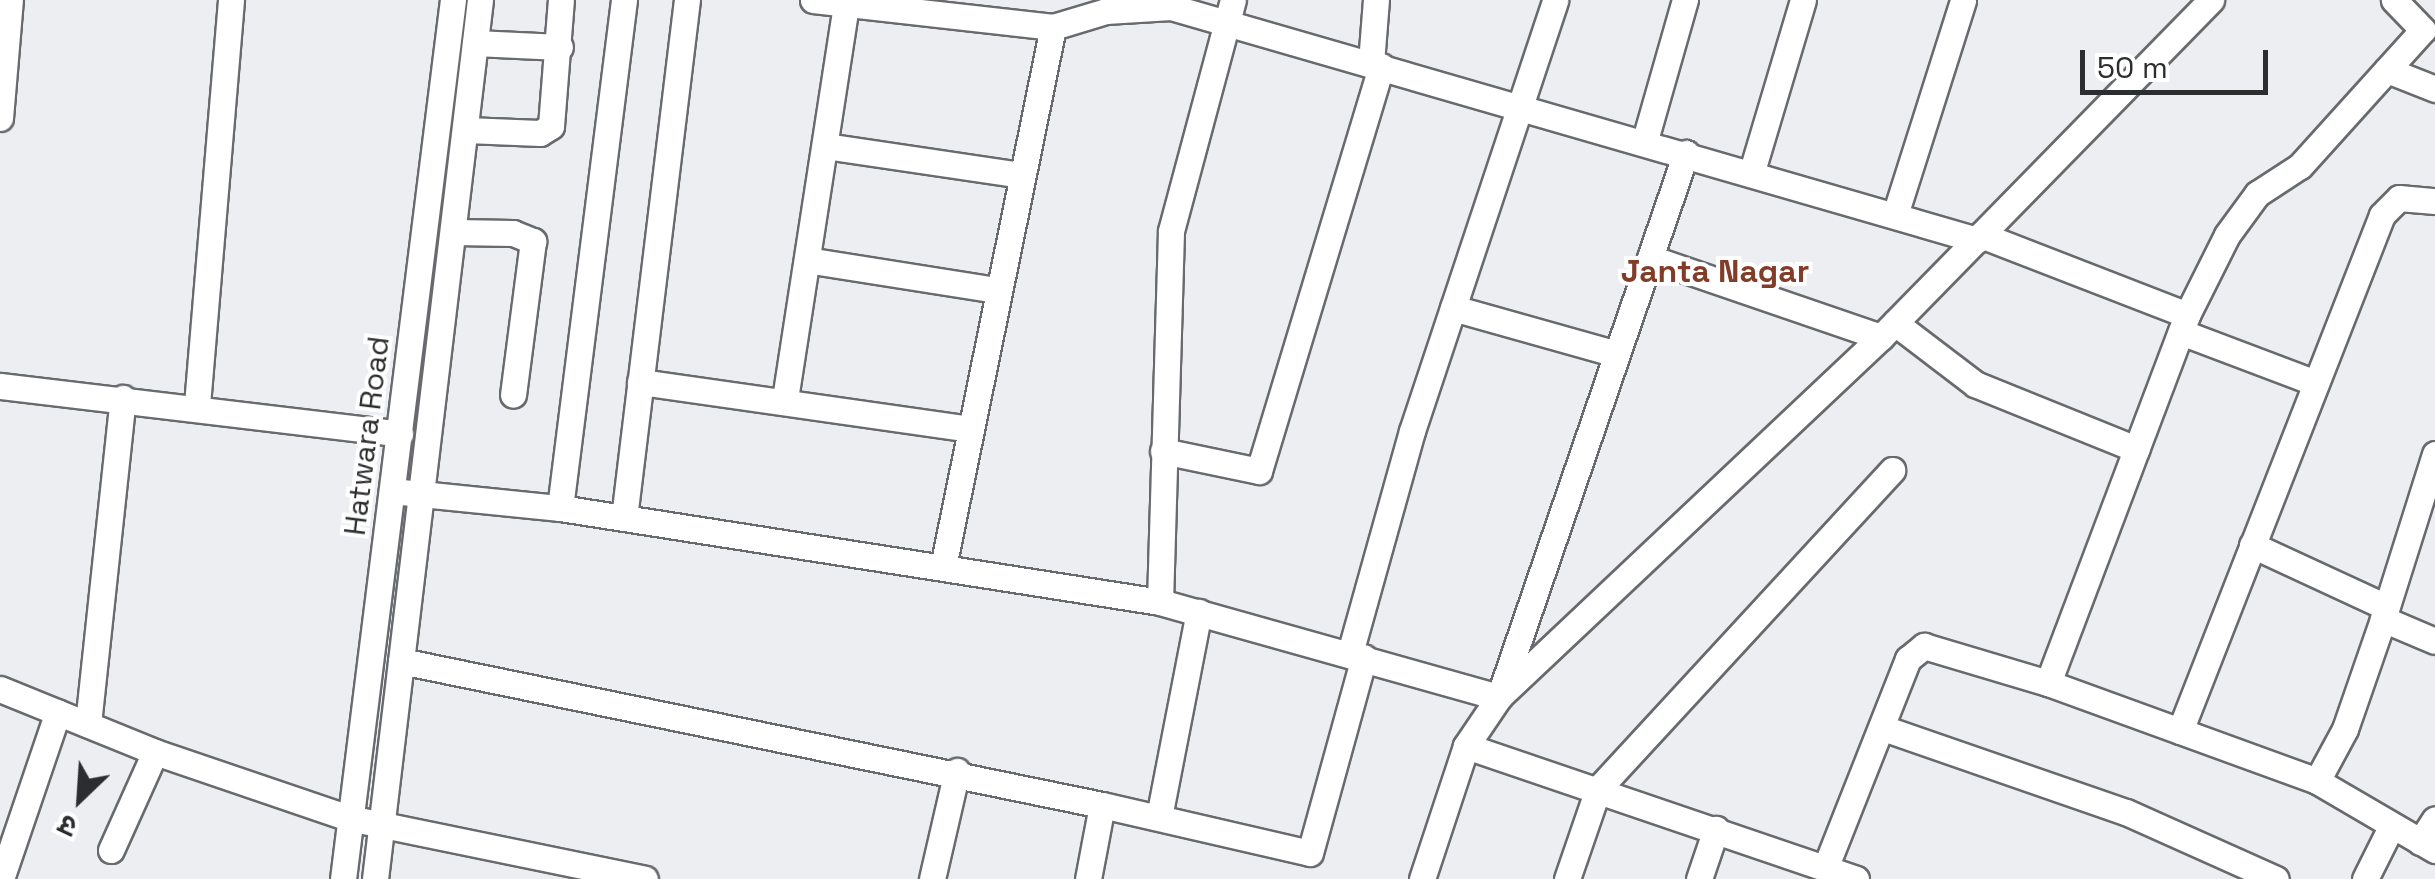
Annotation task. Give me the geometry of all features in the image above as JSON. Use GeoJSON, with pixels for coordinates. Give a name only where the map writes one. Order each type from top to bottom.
{"type":"FeatureCollection","features":[{"type":"Feature","properties":{"kind":"street"},"geometry":{"type":"LineString","coordinates":[[0,118],[10,0]]}},
{"type":"Feature","properties":{"kind":"street"},"geometry":{"type":"LineString","coordinates":[[196,405],[231,0]]}},
{"type":"Feature","properties":{"kind":"street","name":"Hatwara Road"},"geometry":{"type":"LineString","coordinates":[[343,879],[453,0]]}},
{"type":"Feature","properties":{"kind":"street"},"geometry":{"type":"LineString","coordinates":[[375,879],[480,0]]}},
{"type":"Feature","properties":{"kind":"street"},"geometry":{"type":"LineString","coordinates":[[466,130],[546,130],[554,119],[561,0]]}},
{"type":"Feature","properties":{"kind":"street"},"geometry":{"type":"LineString","coordinates":[[560,508],[624,0]]}},
{"type":"Feature","properties":{"kind":"street"},"geometry":{"type":"LineString","coordinates":[[624,518],[687,0]]}},
{"type":"Feature","properties":{"kind":"street"},"geometry":{"type":"LineString","coordinates":[[813,0],[1053,27],[1106,11],[1171,7],[1232,12],[1376,64],[1979,237],[2316,383]]}},
{"type":"Feature","properties":{"kind":"street"},"geometry":{"type":"LineString","coordinates":[[1163,451],[1260,471],[1376,64],[1376,0]]}},
{"type":"Feature","properties":{"kind":"street"},"geometry":{"type":"LineString","coordinates":[[401,661],[957,772],[1310,853],[1357,655],[1453,308],[1555,0]]}},
{"type":"Feature","properties":{"kind":"street"},"geometry":{"type":"LineString","coordinates":[[1645,140],[1686,0]]}},
{"type":"Feature","properties":{"kind":"street"},"geometry":{"type":"LineString","coordinates":[[1752,171],[1804,0]]}},
{"type":"Feature","properties":{"kind":"street"},"geometry":{"type":"LineString","coordinates":[[1422,879],[1466,746],[1499,697],[1888,330],[2210,0]]}},
{"type":"Feature","properties":{"kind":"street"},"geometry":{"type":"LineString","coordinates":[[2048,682],[2184,324],[2227,235],[2258,194],[2300,166],[2429,28],[2394,0]]}},
{"type":"Feature","properties":{"kind":"street"},"geometry":{"type":"LineString","coordinates":[[1896,215],[1963,1]]}},
{"type":"Feature","properties":{"kind":"street"},"geometry":{"type":"LineString","coordinates":[[785,399],[846,4]]}},
{"type":"Feature","properties":{"kind":"street"},"geometry":{"type":"LineString","coordinates":[[1160,602],[1172,230],[1232,12]]}},
{"type":"Feature","properties":{"kind":"street"},"geometry":{"type":"LineString","coordinates":[[942,568],[1053,27]]}},
{"type":"Feature","properties":{"kind":"street"},"geometry":{"type":"LineString","coordinates":[[475,43],[560,47]]}},
{"type":"Feature","properties":{"kind":"street"},"geometry":{"type":"LineString","coordinates":[[2388,70],[2435,89]]}},
{"type":"Feature","properties":{"kind":"street"},"geometry":{"type":"LineString","coordinates":[[825,146],[1021,176]]}},
{"type":"Feature","properties":{"kind":"street"},"geometry":{"type":"LineString","coordinates":[[1499,697],[1686,153]]}},
{"type":"Feature","properties":{"kind":"street"},"geometry":{"type":"LineString","coordinates":[[2180,731],[2382,215],[2399,198],[2435,201]]}},
{"type":"Feature","properties":{"kind":"street"},"geometry":{"type":"LineString","coordinates":[[454,232],[512,233],[533,241],[513,395]]}},
{"type":"Feature","properties":{"kind":"street"},"geometry":{"type":"LineString","coordinates":[[1650,258],[1888,330],[1975,384],[2136,448]]}},
{"type":"Feature","properties":{"kind":"street"},"geometry":{"type":"LineString","coordinates":[[808,260],[997,290]]}},
{"type":"Feature","properties":{"kind":"street"},"geometry":{"type":"LineString","coordinates":[[1453,308],[1617,354]]}},
{"type":"Feature","properties":{"kind":"street"},"geometry":{"type":"LineString","coordinates":[[640,382],[785,399],[970,429]]}},
{"type":"Feature","properties":{"kind":"street"},"geometry":{"type":"LineString","coordinates":[[0,386],[196,405],[400,434]]}},
{"type":"Feature","properties":{"kind":"street"},"geometry":{"type":"LineString","coordinates":[[88,724],[123,398]]}},
{"type":"Feature","properties":{"kind":"street"},"geometry":{"type":"LineString","coordinates":[[2316,780],[2345,729],[2384,613],[2424,528],[2435,454]]}},
{"type":"Feature","properties":{"kind":"street"},"geometry":{"type":"LineString","coordinates":[[1567,879],[1598,789],[1892,470]]}},
{"type":"Feature","properties":{"kind":"street"},"geometry":{"type":"LineString","coordinates":[[392,491],[560,508],[1160,602],[1499,697]]}},
{"type":"Feature","properties":{"kind":"street"},"geometry":{"type":"LineString","coordinates":[[2252,545],[2435,641]]}},
{"type":"Feature","properties":{"kind":"street"},"geometry":{"type":"LineString","coordinates":[[1160,817],[1199,612]]}},
{"type":"Feature","properties":{"kind":"street"},"geometry":{"type":"LineString","coordinates":[[1826,866],[1908,659],[1924,646],[2048,682],[2316,780],[2428,846],[2435,819]]}},
{"type":"Feature","properties":{"kind":"street"},"geometry":{"type":"LineString","coordinates":[[0,688],[155,752],[350,818],[645,879]]}},
{"type":"Feature","properties":{"kind":"street"},"geometry":{"type":"LineString","coordinates":[[1,879],[58,712]]}},
{"type":"Feature","properties":{"kind":"street"},"geometry":{"type":"LineString","coordinates":[[1883,728],[2126,812],[2276,879]]}},
{"type":"Feature","properties":{"kind":"street"},"geometry":{"type":"LineString","coordinates":[[1466,746],[1856,879]]}},
{"type":"Feature","properties":{"kind":"street"},"geometry":{"type":"LineString","coordinates":[[111,850],[155,752]]}},
{"type":"Feature","properties":{"kind":"street"},"geometry":{"type":"LineString","coordinates":[[932,879],[957,772]]}},
{"type":"Feature","properties":{"kind":"street"},"geometry":{"type":"LineString","coordinates":[[1088,879],[1102,804]]}},
{"type":"Feature","properties":{"kind":"street"},"geometry":{"type":"LineString","coordinates":[[2365,879],[2391,827]]}},
{"type":"Feature","properties":{"kind":"street"},"geometry":{"type":"LineString","coordinates":[[1699,879],[1716,829]]}},
{"type":"Feature","properties":{"kind":"district","name":"Janta Nagar"},"geometry":{"type":"Point","coordinates":[1715,271]}}]}
